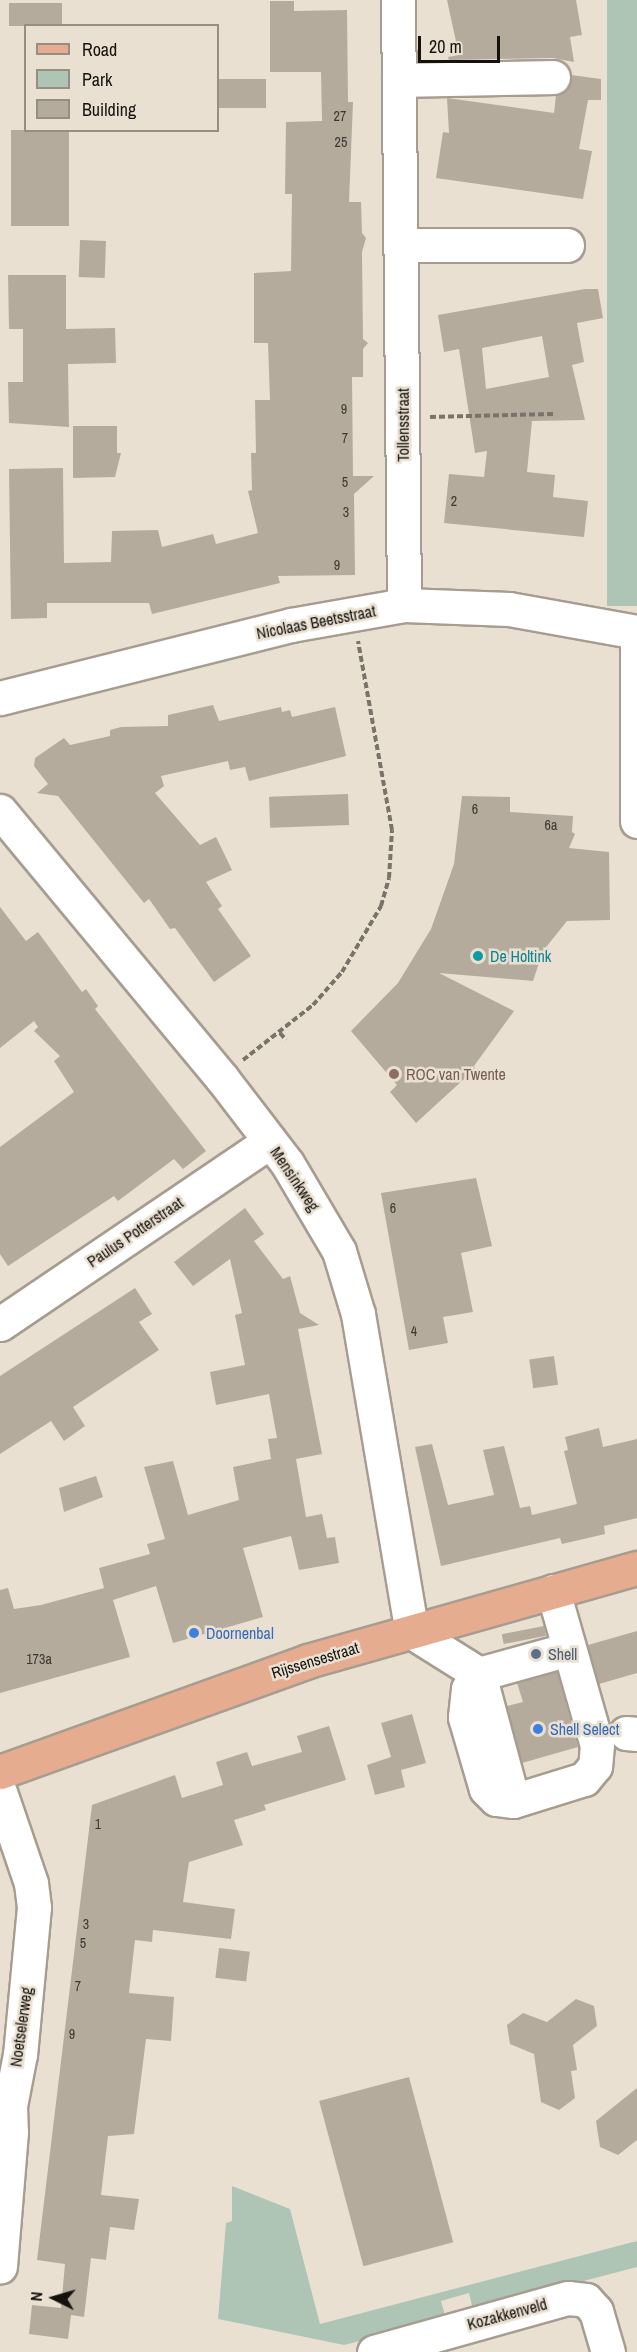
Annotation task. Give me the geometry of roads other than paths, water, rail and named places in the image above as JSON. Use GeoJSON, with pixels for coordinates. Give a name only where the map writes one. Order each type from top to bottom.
{"type":"FeatureCollection","features":[{"type":"Feature","properties":{"kind":"main road","name":"Rijssensestraat"},"geometry":{"type":"LineString","coordinates":[[0,1772],[308,1660],[637,1568]]}},
{"type":"Feature","properties":{"kind":"street","name":"Tollensstraat"},"geometry":{"type":"LineString","coordinates":[[398,0],[404,605]]}},
{"type":"Feature","properties":{"kind":"street"},"geometry":{"type":"LineString","coordinates":[[399,80],[553,77]]}},
{"type":"Feature","properties":{"kind":"street"},"geometry":{"type":"LineString","coordinates":[[401,245],[567,245]]}},
{"type":"Feature","properties":{"kind":"street","name":"Nicolaas Beetsstraat"},"geometry":{"type":"LineString","coordinates":[[0,698],[291,625],[404,605],[509,609],[637,634]]}},
{"type":"Feature","properties":{"kind":"street"},"geometry":{"type":"LineString","coordinates":[[637,634],[637,821]]}},
{"type":"Feature","properties":{"kind":"street","name":"Mensinkweg"},"geometry":{"type":"LineString","coordinates":[[0,810],[221,1077],[270,1141],[334,1241],[358,1314],[412,1632]]}},
{"type":"Feature","properties":{"kind":"street","name":"Paulus Potterstraat"},"geometry":{"type":"LineString","coordinates":[[0,1324],[270,1141]]}},
{"type":"Feature","properties":{"kind":"street"},"geometry":{"type":"LineString","coordinates":[[554,1591],[597,1745],[595,1766],[584,1779],[513,1801],[496,1799],[486,1789],[465,1716],[468,1689],[479,1674],[569,1649]]}},
{"type":"Feature","properties":{"kind":"street"},"geometry":{"type":"LineString","coordinates":[[412,1632],[479,1674]]}},
{"type":"Feature","properties":{"kind":"street","name":"Noetselerweg"},"geometry":{"type":"LineString","coordinates":[[0,1792],[28,1872],[34,1906],[20,2054],[10,2106],[0,2266]]}},
{"type":"Feature","properties":{"kind":"street","name":"Kozakkenveld"},"geometry":{"type":"LineString","coordinates":[[374,2352],[568,2298],[586,2300],[596,2311],[608,2352]]}},
{"type":"Feature","properties":{"kind":"place","name":"De Holtink"},"geometry":{"type":"Point","coordinates":[478,956]}},
{"type":"Feature","properties":{"kind":"place","name":"ROC van Twente"},"geometry":{"type":"Point","coordinates":[394,1074]}},
{"type":"Feature","properties":{"kind":"place","name":"Doornenbal"},"geometry":{"type":"Point","coordinates":[194,1633]}},
{"type":"Feature","properties":{"kind":"place","name":"Shell"},"geometry":{"type":"Point","coordinates":[536,1654]}},
{"type":"Feature","properties":{"kind":"place","name":"Shell Select"},"geometry":{"type":"Point","coordinates":[538,1729]}}]}
